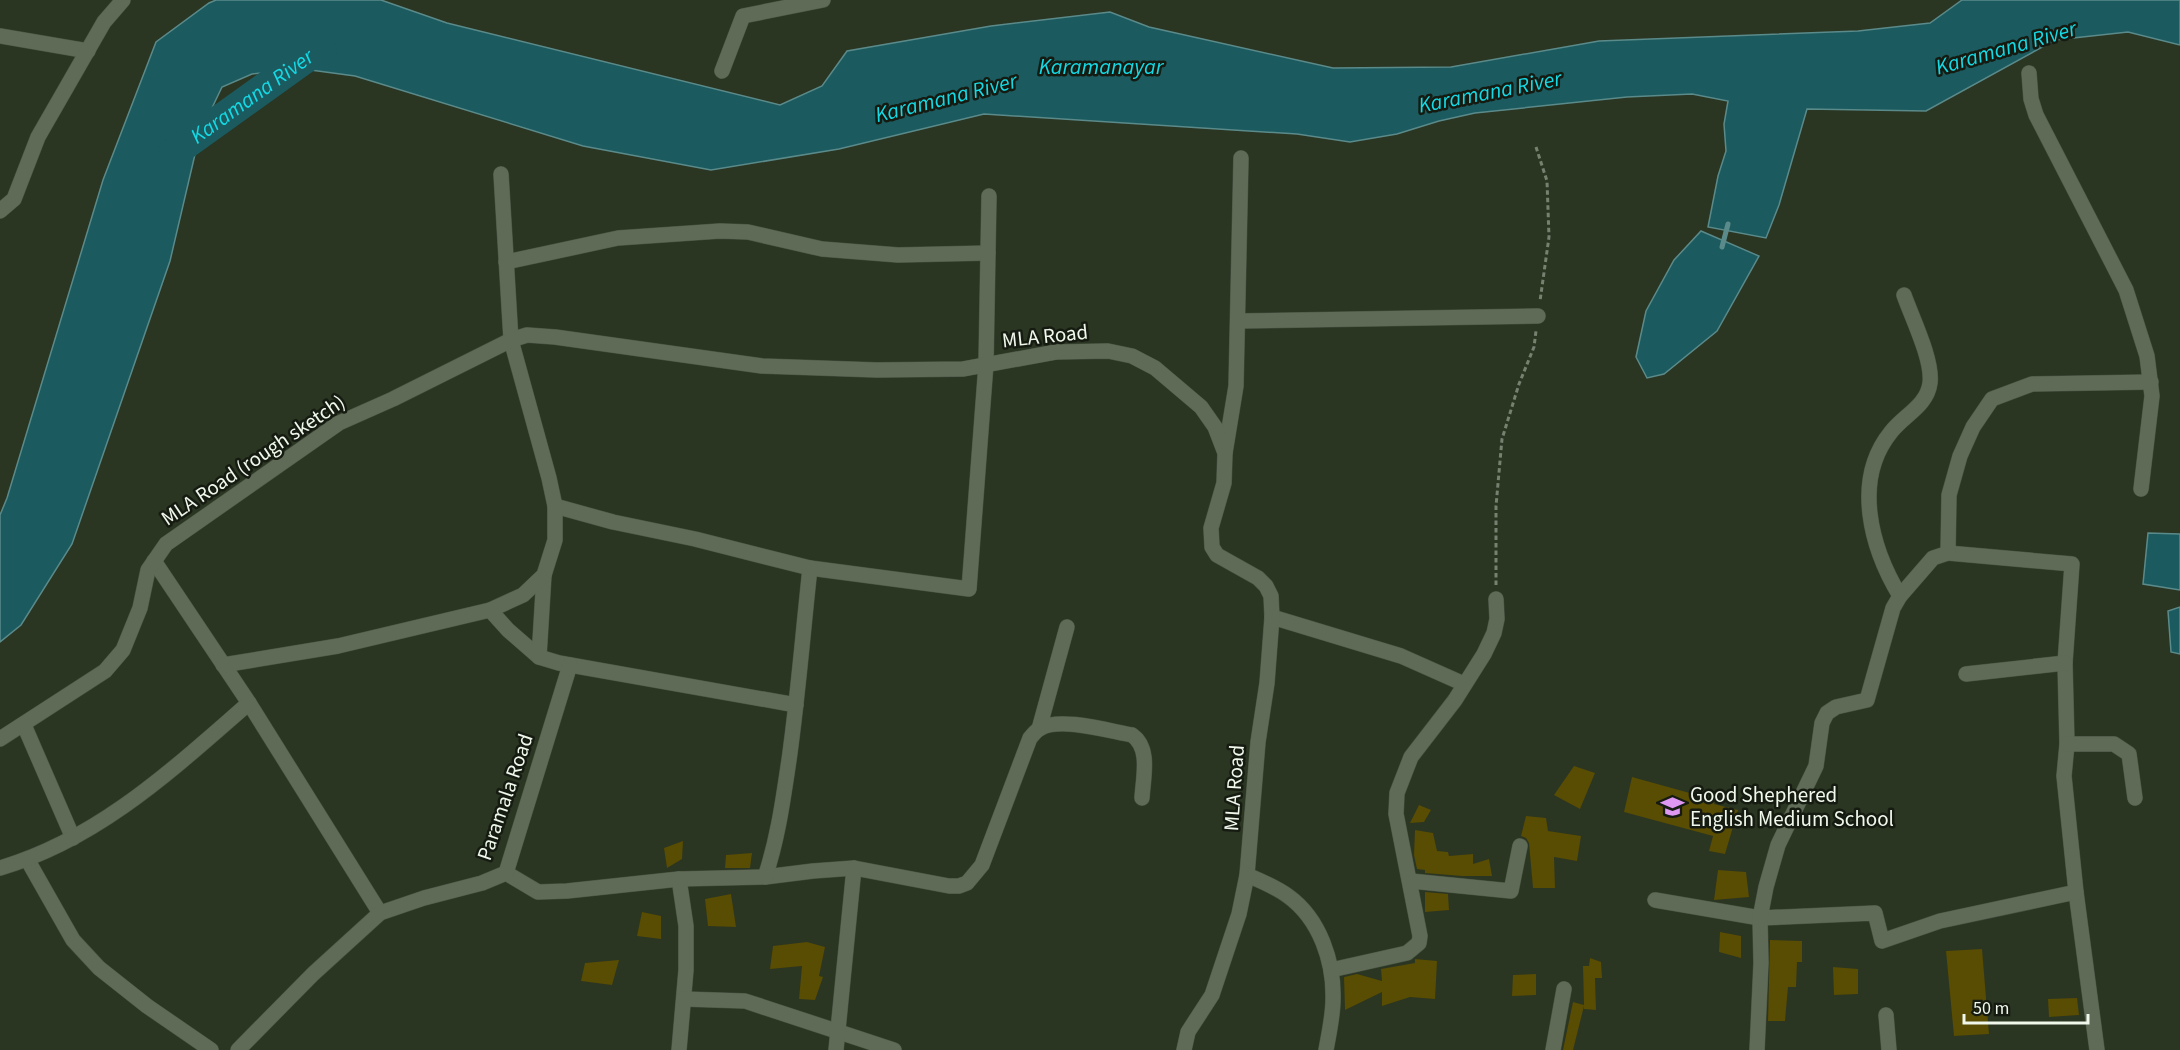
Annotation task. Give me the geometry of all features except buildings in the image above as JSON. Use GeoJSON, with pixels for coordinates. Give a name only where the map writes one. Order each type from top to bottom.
{"type":"FeatureCollection","features":[{"type":"Feature","properties":{"kind":"street"},"geometry":{"type":"LineString","coordinates":[[0,211],[14,199],[38,136],[104,22],[123,0]]}},
{"type":"Feature","properties":{"kind":"street"},"geometry":{"type":"LineString","coordinates":[[722,71],[743,16],[823,0]]}},
{"type":"Feature","properties":{"kind":"street"},"geometry":{"type":"LineString","coordinates":[[0,36],[88,51]]}},
{"type":"Feature","properties":{"kind":"street"},"geometry":{"type":"LineString","coordinates":[[2029,73],[2031,99],[2036,115],[2126,290],[2147,356],[2151,382],[2151,417],[2141,489]]}},
{"type":"Feature","properties":{"kind":"street"},"geometry":{"type":"LineString","coordinates":[[1226,453],[1236,386],[1241,158]]}},
{"type":"Feature","properties":{"kind":"street"},"geometry":{"type":"LineString","coordinates":[[501,174],[511,340],[555,506],[555,540],[544,575],[539,657]]}},
{"type":"Feature","properties":{"kind":"street"},"geometry":{"type":"LineString","coordinates":[[555,506],[613,522],[695,539],[810,568],[969,589],[986,364],[989,196]]}},
{"type":"Feature","properties":{"kind":"street"},"geometry":{"type":"LineString","coordinates":[[506,262],[618,238],[720,231],[748,232],[822,249],[898,255],[988,254]]}},
{"type":"Feature","properties":{"kind":"street"},"geometry":{"type":"LineString","coordinates":[[1900,596],[1886,573],[1879,553],[1870,520],[1869,490],[1871,469],[1878,453],[1891,431],[1920,404],[1930,385],[1930,367],[1904,295]]}},
{"type":"Feature","properties":{"kind":"street"},"geometry":{"type":"LineString","coordinates":[[1238,321],[1538,316]]}},
{"type":"Feature","properties":{"kind":"street","name":"MLA Road"},"geometry":{"type":"LineString","coordinates":[[443,373],[526,335],[762,366],[877,370],[963,369],[1056,352],[1108,351],[1132,356],[1155,368],[1201,407],[1215,427],[1226,453],[1224,483],[1211,528],[1212,547],[1217,555],[1258,578],[1266,586],[1271,596],[1272,617],[1267,682],[1258,742],[1247,875],[1239,914],[1212,995],[1188,1032],[1184,1050]]}},
{"type":"Feature","properties":{"kind":"street","name":"MLA Road (rough sketch)"},"geometry":{"type":"LineString","coordinates":[[0,739],[105,671],[123,650],[140,608],[148,570],[166,544],[339,423],[443,373]]}},
{"type":"Feature","properties":{"kind":"street"},"geometry":{"type":"LineString","coordinates":[[1948,553],[1948,495],[1973,427],[1992,399],[2032,384],[2151,382]]}},
{"type":"Feature","properties":{"kind":"street"},"geometry":{"type":"LineString","coordinates":[[1757,1050],[1761,963],[1760,918],[1766,887],[1778,845],[1816,766],[1822,723],[1827,713],[1836,707],[1867,700],[1893,608],[1900,596],[1933,558],[1948,553],[2072,564],[2065,663],[2067,744],[2064,776],[2076,892],[2097,1050]]}},
{"type":"Feature","properties":{"kind":"street"},"geometry":{"type":"LineString","coordinates":[[154,561],[249,703],[380,913]]}},
{"type":"Feature","properties":{"kind":"street"},"geometry":{"type":"LineString","coordinates":[[765,877],[775,846],[796,705],[810,568]]}},
{"type":"Feature","properties":{"kind":"street"},"geometry":{"type":"LineString","coordinates":[[223,665],[338,645],[490,610],[523,595],[544,575]]}},
{"type":"Feature","properties":{"kind":"street"},"geometry":{"type":"LineString","coordinates":[[1331,970],[1407,953],[1419,944],[1420,936],[1411,881],[1396,814],[1397,793],[1411,757],[1473,674],[1494,633],[1497,619],[1496,599]]}},
{"type":"Feature","properties":{"kind":"street"},"geometry":{"type":"LineString","coordinates":[[490,610],[508,630],[539,657],[570,665],[796,705]]}},
{"type":"Feature","properties":{"kind":"street"},"geometry":{"type":"LineString","coordinates":[[1272,617],[1401,656],[1464,684]]}},
{"type":"Feature","properties":{"kind":"street"},"geometry":{"type":"LineString","coordinates":[[1039,729],[1067,627]]}},
{"type":"Feature","properties":{"kind":"street"},"geometry":{"type":"LineString","coordinates":[[1966,674],[2065,663]]}},
{"type":"Feature","properties":{"kind":"street","name":"Paramala Road"},"geometry":{"type":"LineString","coordinates":[[238,1050],[313,974],[380,913],[424,898],[482,883],[506,873],[570,665]]}},
{"type":"Feature","properties":{"kind":"street"},"geometry":{"type":"LineString","coordinates":[[0,868],[27,859],[102,823],[156,784],[249,703]]}},
{"type":"Feature","properties":{"kind":"street"},"geometry":{"type":"LineString","coordinates":[[24,725],[74,838]]}},
{"type":"Feature","properties":{"kind":"street"},"geometry":{"type":"LineString","coordinates":[[506,873],[538,892],[679,879],[765,877],[854,868],[959,886],[966,883],[982,865],[1030,738],[1039,729],[1050,725],[1070,725],[1132,735],[1141,745],[1144,757],[1142,798]]}},
{"type":"Feature","properties":{"kind":"street"},"geometry":{"type":"LineString","coordinates":[[2067,744],[2114,744],[2129,754],[2135,798]]}},
{"type":"Feature","properties":{"kind":"street"},"geometry":{"type":"LineString","coordinates":[[1411,881],[1511,891],[1520,846]]}},
{"type":"Feature","properties":{"kind":"street"},"geometry":{"type":"LineString","coordinates":[[27,859],[73,940],[99,968],[147,1006],[211,1050]]}},
{"type":"Feature","properties":{"kind":"street"},"geometry":{"type":"LineString","coordinates":[[836,1050],[854,868]]}},
{"type":"Feature","properties":{"kind":"street"},"geometry":{"type":"LineString","coordinates":[[1247,875],[1289,897],[1304,910],[1317,929],[1329,958],[1331,970],[1333,1000],[1326,1050]]}},
{"type":"Feature","properties":{"kind":"street"},"geometry":{"type":"LineString","coordinates":[[679,879],[686,926],[684,999],[679,1050]]}},
{"type":"Feature","properties":{"kind":"street"},"geometry":{"type":"LineString","coordinates":[[1655,900],[1760,918],[1875,913],[1882,941],[1940,921],[2076,892]]}},
{"type":"Feature","properties":{"kind":"street"},"geometry":{"type":"LineString","coordinates":[[1553,1050],[1564,989]]}},
{"type":"Feature","properties":{"kind":"street"},"geometry":{"type":"LineString","coordinates":[[684,999],[745,1001],[894,1050]]}},
{"type":"Feature","properties":{"kind":"street"},"geometry":{"type":"LineString","coordinates":[[1886,1015],[1889,1050]]}},
{"type":"Feature","properties":{"kind":"path"},"geometry":{"type":"LineString","coordinates":[[1496,599],[1496,506],[1502,439],[1519,384],[1534,347],[1549,237],[1547,181],[1536,147]]}},
{"type":"Feature","properties":{"kind":"water","name":"Karamanayar"},"geometry":{"type":"Polygon","coordinates":[[[216,0],[381,0],[447,23],[780,105],[822,86],[847,51],[991,26],[1110,12],[1149,27],[1333,68],[1451,67],[1599,41],[1858,31],[1930,23],[1962,0],[2180,0],[2180,45],[2128,32],[2055,40],[1926,111],[1807,109],[1779,205],[1766,238],[1708,227],[1718,176],[1726,151],[1724,124],[1728,101],[1692,94],[1627,97],[1475,113],[1397,134],[1350,142],[1297,134],[984,114],[839,149],[711,170],[583,146],[355,76],[303,69],[252,74],[222,87],[200,133],[170,261],[72,544],[21,625],[0,642],[0,515],[103,180],[156,42],[216,0]]]}},
{"type":"Feature","properties":{"kind":"water"},"geometry":{"type":"Polygon","coordinates":[[[1701,231],[1759,256],[1717,331],[1664,374],[1647,378],[1636,357],[1646,311],[1674,260],[1701,231]]]}},
{"type":"Feature","properties":{"kind":"water"},"geometry":{"type":"Polygon","coordinates":[[[2148,533],[2180,534],[2180,590],[2143,584],[2148,533]]]}},
{"type":"Feature","properties":{"kind":"water"},"geometry":{"type":"Polygon","coordinates":[[[2180,607],[2180,654],[2171,652],[2168,611],[2180,607]]]}},
{"type":"Feature","properties":{"kind":"waterway","name":"Karamana River"},"geometry":{"type":"LineString","coordinates":[[170,159],[172,154],[317,50],[322,51]]}},
{"type":"Feature","properties":{"kind":"waterway"},"geometry":{"type":"LineString","coordinates":[[1722,247],[1728,224]]}},
{"type":"Feature","properties":{"kind":"place","name":"Good Shephered English Medium School"},"geometry":{"type":"Point","coordinates":[1672,807]}}]}
